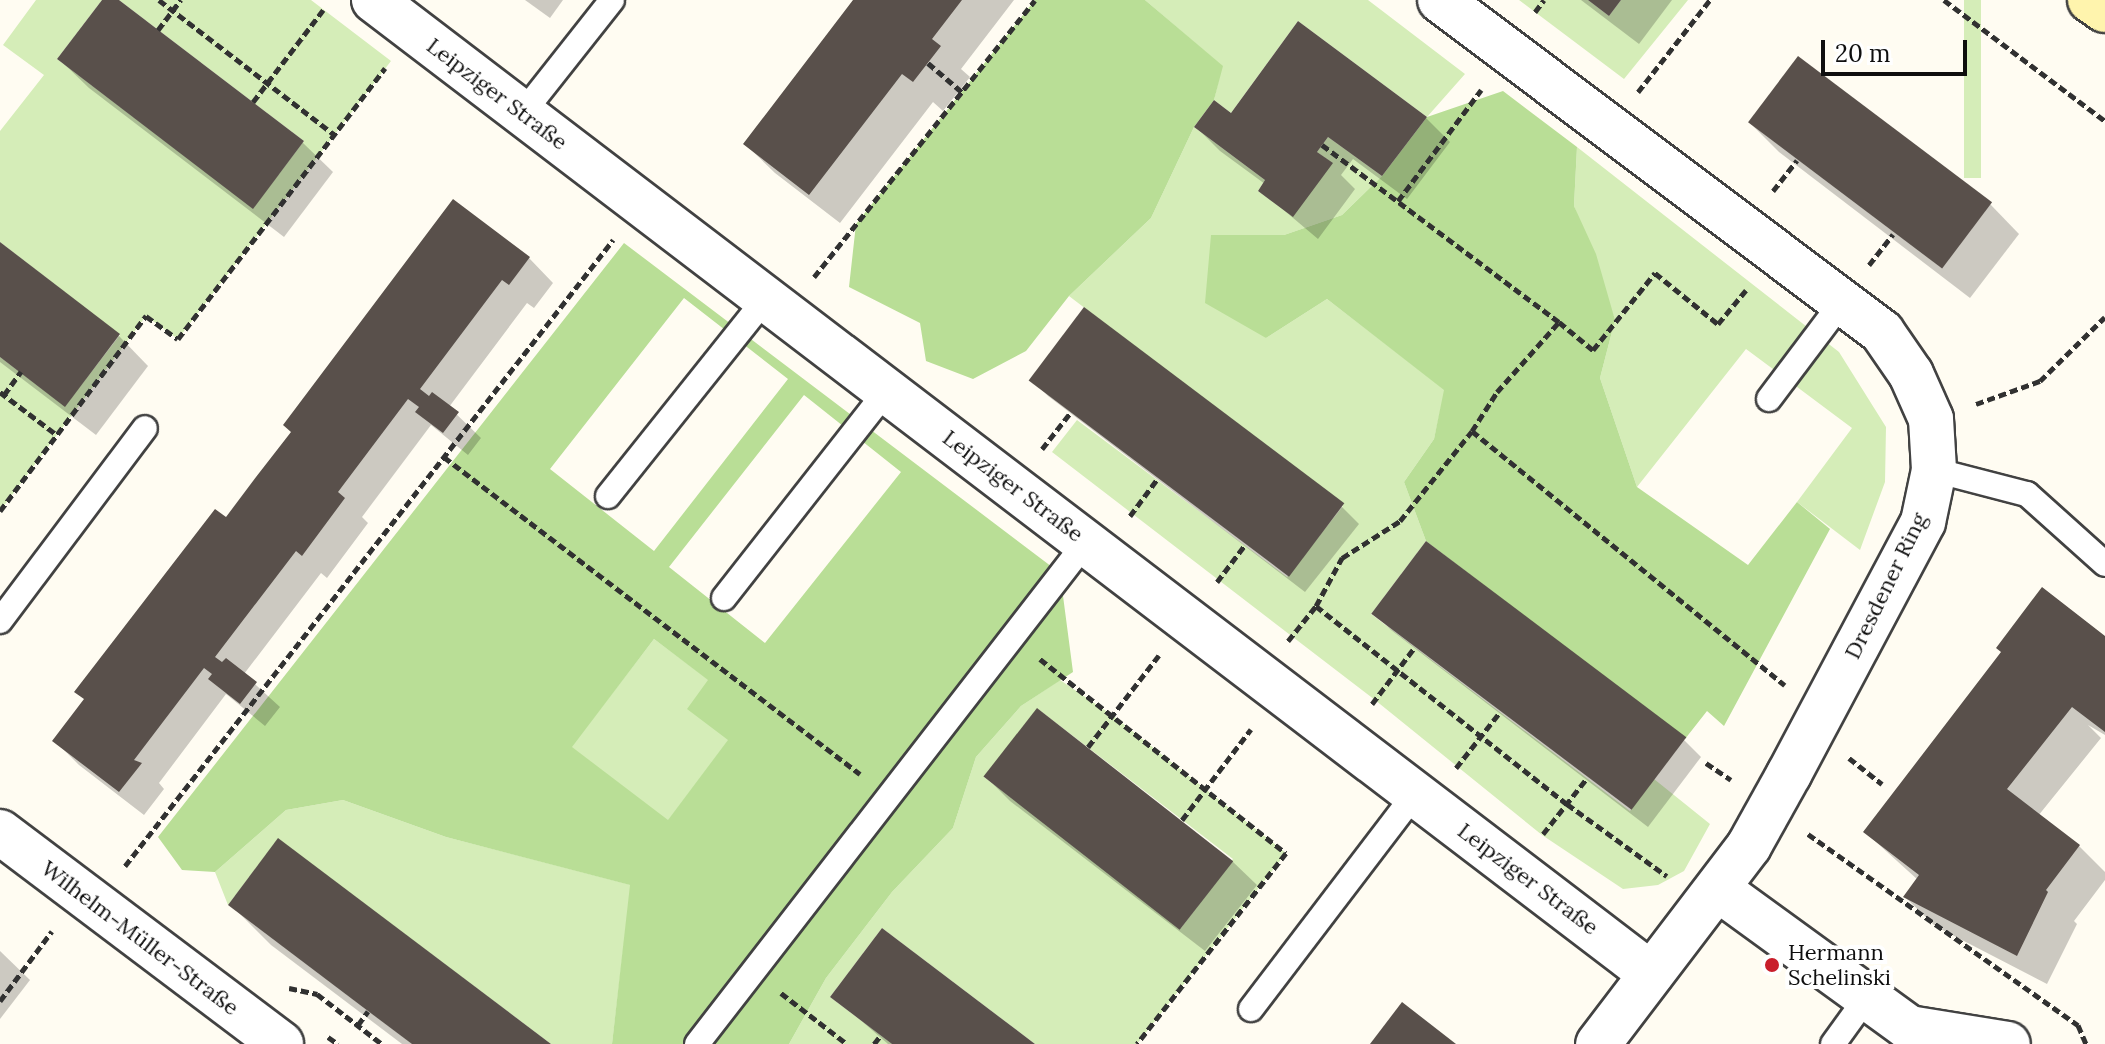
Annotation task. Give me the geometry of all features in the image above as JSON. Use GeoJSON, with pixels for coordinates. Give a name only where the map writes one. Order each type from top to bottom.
{"type":"FeatureCollection","features":[{"type":"Feature","properties":{"kind":"main road"},"geometry":{"type":"LineString","coordinates":[[2090,0],[2105,10]]}},
{"type":"Feature","properties":{"kind":"street","name":"Leipziger Straße"},"geometry":{"type":"LineString","coordinates":[[374,0],[887,390],[1104,534],[1433,785],[1651,974]]}},
{"type":"Feature","properties":{"kind":"street","name":"Dresdener Ring"},"geometry":{"type":"LineString","coordinates":[[1440,0],[1851,289],[1911,374],[1931,419],[1934,470],[1923,522],[1749,846],[1598,1044]]}},
{"type":"Feature","properties":{"kind":"street","name":"Wilhelm-Müller-Straße"},"geometry":{"type":"LineString","coordinates":[[0,832],[281,1044]]}},
{"type":"Feature","properties":{"kind":"street"},"geometry":{"type":"LineString","coordinates":[[1718,889],[1909,1028],[2008,1044]]}},
{"type":"Feature","properties":{"kind":"lane"},"geometry":{"type":"LineString","coordinates":[[522,114],[612,0]]}},
{"type":"Feature","properties":{"kind":"lane"},"geometry":{"type":"LineString","coordinates":[[1769,399],[1851,289]]}},
{"type":"Feature","properties":{"kind":"lane"},"geometry":{"type":"LineString","coordinates":[[608,496],[766,298]]}},
{"type":"Feature","properties":{"kind":"lane"},"geometry":{"type":"LineString","coordinates":[[724,598],[887,390]]}},
{"type":"Feature","properties":{"kind":"lane"},"geometry":{"type":"LineString","coordinates":[[0,621],[145,428]]}},
{"type":"Feature","properties":{"kind":"lane"},"geometry":{"type":"LineString","coordinates":[[1934,470],[2027,494],[2105,564]]}},
{"type":"Feature","properties":{"kind":"lane"},"geometry":{"type":"LineString","coordinates":[[697,1044],[1011,637],[1104,534]]}},
{"type":"Feature","properties":{"kind":"lane"},"geometry":{"type":"LineString","coordinates":[[1251,1009],[1433,785]]}},
{"type":"Feature","properties":{"kind":"lane"},"geometry":{"type":"LineString","coordinates":[[1833,1044],[1867,997]]}},
{"type":"Feature","properties":{"kind":"path"},"geometry":{"type":"LineString","coordinates":[[159,0],[335,135]]}},
{"type":"Feature","properties":{"kind":"path"},"geometry":{"type":"LineString","coordinates":[[158,30],[181,0]]}},
{"type":"Feature","properties":{"kind":"path"},"geometry":{"type":"LineString","coordinates":[[807,286],[1035,0]]}},
{"type":"Feature","properties":{"kind":"path"},"geometry":{"type":"LineString","coordinates":[[1630,103],[1710,0]]}},
{"type":"Feature","properties":{"kind":"path"},"geometry":{"type":"LineString","coordinates":[[1944,0],[2105,121]]}},
{"type":"Feature","properties":{"kind":"path"},"geometry":{"type":"LineString","coordinates":[[253,102],[323,10]]}},
{"type":"Feature","properties":{"kind":"path"},"geometry":{"type":"LineString","coordinates":[[0,511],[146,316],[178,339],[391,61]]}},
{"type":"Feature","properties":{"kind":"path"},"geometry":{"type":"LineString","coordinates":[[928,63],[962,92]]}},
{"type":"Feature","properties":{"kind":"path"},"geometry":{"type":"LineString","coordinates":[[1398,201],[1488,79]]}},
{"type":"Feature","properties":{"kind":"path"},"geometry":{"type":"LineString","coordinates":[[1322,145],[1593,350],[1655,273],[1718,324],[1754,279]]}},
{"type":"Feature","properties":{"kind":"path"},"geometry":{"type":"LineString","coordinates":[[1764,203],[1797,160]]}},
{"type":"Feature","properties":{"kind":"path"},"geometry":{"type":"LineString","coordinates":[[1851,289],[1893,234]]}},
{"type":"Feature","properties":{"kind":"path"},"geometry":{"type":"LineString","coordinates":[[95,904],[614,239]]}},
{"type":"Feature","properties":{"kind":"path"},"geometry":{"type":"LineString","coordinates":[[1931,419],[2040,381],[2105,317]]}},
{"type":"Feature","properties":{"kind":"path"},"geometry":{"type":"LineString","coordinates":[[1283,649],[1316,606],[1342,558],[1400,521],[1472,431],[1497,392],[1559,322]]}},
{"type":"Feature","properties":{"kind":"path"},"geometry":{"type":"LineString","coordinates":[[21,372],[2,394],[57,435]]}},
{"type":"Feature","properties":{"kind":"path"},"geometry":{"type":"LineString","coordinates":[[1034,459],[1071,412]]}},
{"type":"Feature","properties":{"kind":"path"},"geometry":{"type":"LineString","coordinates":[[1472,431],[1791,690]]}},
{"type":"Feature","properties":{"kind":"path"},"geometry":{"type":"LineString","coordinates":[[444,457],[889,796]]}},
{"type":"Feature","properties":{"kind":"path"},"geometry":{"type":"LineString","coordinates":[[1104,534],[1158,478]]}},
{"type":"Feature","properties":{"kind":"path"},"geometry":{"type":"LineString","coordinates":[[1209,593],[1245,545]]}},
{"type":"Feature","properties":{"kind":"path"},"geometry":{"type":"LineString","coordinates":[[1316,606],[1483,734],[1567,804],[1673,880]]}},
{"type":"Feature","properties":{"kind":"path"},"geometry":{"type":"LineString","coordinates":[[1011,637],[1286,853],[1137,1044]]}},
{"type":"Feature","properties":{"kind":"path"},"geometry":{"type":"LineString","coordinates":[[1366,713],[1415,647]]}},
{"type":"Feature","properties":{"kind":"path"},"geometry":{"type":"LineString","coordinates":[[1088,747],[1162,651]]}},
{"type":"Feature","properties":{"kind":"path"},"geometry":{"type":"LineString","coordinates":[[1433,785],[1500,712]]}},
{"type":"Feature","properties":{"kind":"path"},"geometry":{"type":"LineString","coordinates":[[1182,820],[1257,722]]}},
{"type":"Feature","properties":{"kind":"path"},"geometry":{"type":"LineString","coordinates":[[1842,752],[1882,784]]}},
{"type":"Feature","properties":{"kind":"path"},"geometry":{"type":"LineString","coordinates":[[1706,763],[2078,1025],[2086,1044]]}},
{"type":"Feature","properties":{"kind":"path"},"geometry":{"type":"LineString","coordinates":[[1537,843],[1587,778]]}},
{"type":"Feature","properties":{"kind":"path"},"geometry":{"type":"LineString","coordinates":[[0,1001],[53,930]]}},
{"type":"Feature","properties":{"kind":"path"},"geometry":{"type":"LineString","coordinates":[[753,972],[847,1044]]}},
{"type":"Feature","properties":{"kind":"path"},"geometry":{"type":"LineString","coordinates":[[320,997],[382,1044]]}},
{"type":"Feature","properties":{"kind":"path"},"geometry":{"type":"LineString","coordinates":[[358,1025],[368,1011]]}},
{"type":"Feature","properties":{"kind":"path"},"geometry":{"type":"LineString","coordinates":[[874,1044],[881,1035]]}},
{"type":"Feature","properties":{"kind":"green space"},"geometry":{"type":"Polygon","coordinates":[[[36,0],[102,0],[57,59],[253,208],[304,141],[119,0],[311,0],[391,61],[178,339],[146,316],[0,511],[0,357],[65,406],[120,335],[0,242],[0,131],[44,75],[3,45],[36,0]]]}},
{"type":"Feature","properties":{"kind":"green space"},"geometry":{"type":"Polygon","coordinates":[[[1035,0],[1145,0],[1223,66],[1214,100],[1194,127],[1151,218],[1069,296],[1026,351],[973,379],[926,361],[920,323],[849,287],[856,224],[1035,0]]]}},
{"type":"Feature","properties":{"kind":"green space"},"geometry":{"type":"Polygon","coordinates":[[[1145,0],[1368,0],[1465,74],[1427,117],[1298,21],[1231,113],[1214,100],[1222,66],[1145,0]]]}},
{"type":"Feature","properties":{"kind":"green space"},"geometry":{"type":"Polygon","coordinates":[[[1519,0],[1588,0],[1609,16],[1621,0],[1688,0],[1624,79],[1519,0]]]}},
{"type":"Feature","properties":{"kind":"green space"},"geometry":{"type":"Polygon","coordinates":[[[1964,0],[1981,0],[1981,178],[1964,178],[1964,0]]]}},
{"type":"Feature","properties":{"kind":"green space"},"geometry":{"type":"Polygon","coordinates":[[[1503,91],[1577,147],[1574,206],[1596,254],[1615,320],[1600,378],[1637,487],[1748,565],[1797,502],[1830,529],[1724,726],[1707,711],[1685,739],[1426,541],[1404,482],[1434,439],[1444,390],[1327,299],[1266,338],[1205,303],[1211,235],[1284,235],[1342,215],[1382,176],[1427,117],[1503,91]]]}},
{"type":"Feature","properties":{"kind":"green space"},"geometry":{"type":"Polygon","coordinates":[[[1194,127],[1265,180],[1258,191],[1292,216],[1332,163],[1317,152],[1328,137],[1382,176],[1342,215],[1284,235],[1211,235],[1266,338],[1327,299],[1445,390],[1434,439],[1404,482],[1426,541],[1371,614],[1630,811],[1654,779],[1710,824],[1684,871],[1658,885],[1623,889],[1542,835],[1375,700],[1052,452],[1077,420],[1287,577],[1343,506],[1069,296],[1151,218],[1194,127]]]}},
{"type":"Feature","properties":{"kind":"green space"},"geometry":{"type":"Polygon","coordinates":[[[1577,147],[1839,352],[1886,427],[1885,482],[1860,550],[1797,502],[1852,428],[1746,349],[1637,487],[1600,378],[1615,320],[1574,206],[1577,147]]]}},
{"type":"Feature","properties":{"kind":"green space"},"geometry":{"type":"Polygon","coordinates":[[[624,243],[1060,573],[1073,672],[1021,706],[976,757],[953,828],[892,892],[826,978],[789,1044],[612,1044],[630,885],[446,837],[343,800],[286,810],[215,872],[182,870],[158,837],[624,243]],[[684,298],[550,469],[654,551],[788,379],[684,298]],[[804,395],[669,567],[765,643],[901,472],[804,395]],[[654,639],[572,747],[668,820],[728,740],[687,709],[708,680],[654,639]]]}},
{"type":"Feature","properties":{"kind":"green space"},"geometry":{"type":"Polygon","coordinates":[[[654,639],[709,680],[729,740],[668,821],[571,747],[654,639]]]}},
{"type":"Feature","properties":{"kind":"green space"},"geometry":{"type":"Polygon","coordinates":[[[1060,680],[1112,715],[1286,853],[1137,1044],[1035,1044],[882,928],[830,997],[892,1044],[789,1044],[826,978],[892,892],[953,828],[976,757],[1021,706],[1060,680]],[[1038,709],[984,777],[1181,928],[1233,859],[1038,709]]]}},
{"type":"Feature","properties":{"kind":"green space"},"geometry":{"type":"Polygon","coordinates":[[[343,800],[446,837],[631,885],[612,1044],[551,1044],[278,839],[228,905],[215,872],[286,810],[343,800]]]}},
{"type":"Feature","properties":{"kind":"building"},"geometry":{"type":"Polygon","coordinates":[[[102,0],[119,0],[304,141],[253,209],[57,59],[102,0]]]}},
{"type":"Feature","properties":{"kind":"building"},"geometry":{"type":"Polygon","coordinates":[[[853,0],[962,0],[932,39],[941,46],[913,82],[902,74],[809,195],[743,144],[853,0]]]}},
{"type":"Feature","properties":{"kind":"building"},"geometry":{"type":"Polygon","coordinates":[[[1588,0],[1621,0],[1609,16],[1588,0]]]}},
{"type":"Feature","properties":{"kind":"building"},"geometry":{"type":"Polygon","coordinates":[[[1298,21],[1427,117],[1382,176],[1328,137],[1317,152],[1333,163],[1293,217],[1258,191],[1265,180],[1194,127],[1214,100],[1231,113],[1298,21]]]}},
{"type":"Feature","properties":{"kind":"building"},"geometry":{"type":"Polygon","coordinates":[[[1798,56],[1992,202],[1942,269],[1748,122],[1798,56]]]}},
{"type":"Feature","properties":{"kind":"building"},"geometry":{"type":"Polygon","coordinates":[[[453,199],[530,257],[509,285],[502,280],[420,389],[429,396],[432,392],[459,412],[443,433],[415,412],[419,407],[408,399],[338,492],[345,498],[302,556],[296,551],[215,657],[222,662],[226,658],[257,682],[240,704],[208,679],[212,674],[204,668],[134,760],[142,763],[119,792],[52,741],[84,699],[74,692],[215,509],[226,517],[291,432],[283,425],[453,199]]]}},
{"type":"Feature","properties":{"kind":"building"},"geometry":{"type":"Polygon","coordinates":[[[0,242],[120,334],[65,407],[0,357],[0,242]]]}},
{"type":"Feature","properties":{"kind":"building"},"geometry":{"type":"Polygon","coordinates":[[[1084,307],[1344,503],[1289,577],[1029,380],[1084,307]]]}},
{"type":"Feature","properties":{"kind":"building"},"geometry":{"type":"Polygon","coordinates":[[[1426,541],[1686,737],[1632,810],[1371,614],[1426,541]]]}},
{"type":"Feature","properties":{"kind":"building"},"geometry":{"type":"Polygon","coordinates":[[[2042,587],[2105,636],[2105,732],[2072,707],[2007,789],[2080,845],[2046,890],[2048,892],[2017,956],[1903,897],[1919,875],[1863,832],[2001,652],[1996,648],[2042,587]]]}},
{"type":"Feature","properties":{"kind":"building"},"geometry":{"type":"Polygon","coordinates":[[[1037,708],[1233,861],[1180,930],[983,777],[1037,708]]]}},
{"type":"Feature","properties":{"kind":"building"},"geometry":{"type":"Polygon","coordinates":[[[278,838],[551,1044],[412,1044],[368,1011],[228,905],[278,838]]]}},
{"type":"Feature","properties":{"kind":"building"},"geometry":{"type":"Polygon","coordinates":[[[882,928],[1035,1044],[892,1044],[830,997],[882,928]]]}},
{"type":"Feature","properties":{"kind":"building"},"geometry":{"type":"Polygon","coordinates":[[[1402,1002],[1456,1044],[1370,1044],[1402,1002]]]}},
{"type":"Feature","properties":{"kind":"place","name":"Hermann Schelinski"},"geometry":{"type":"Point","coordinates":[1772,965]}}]}
